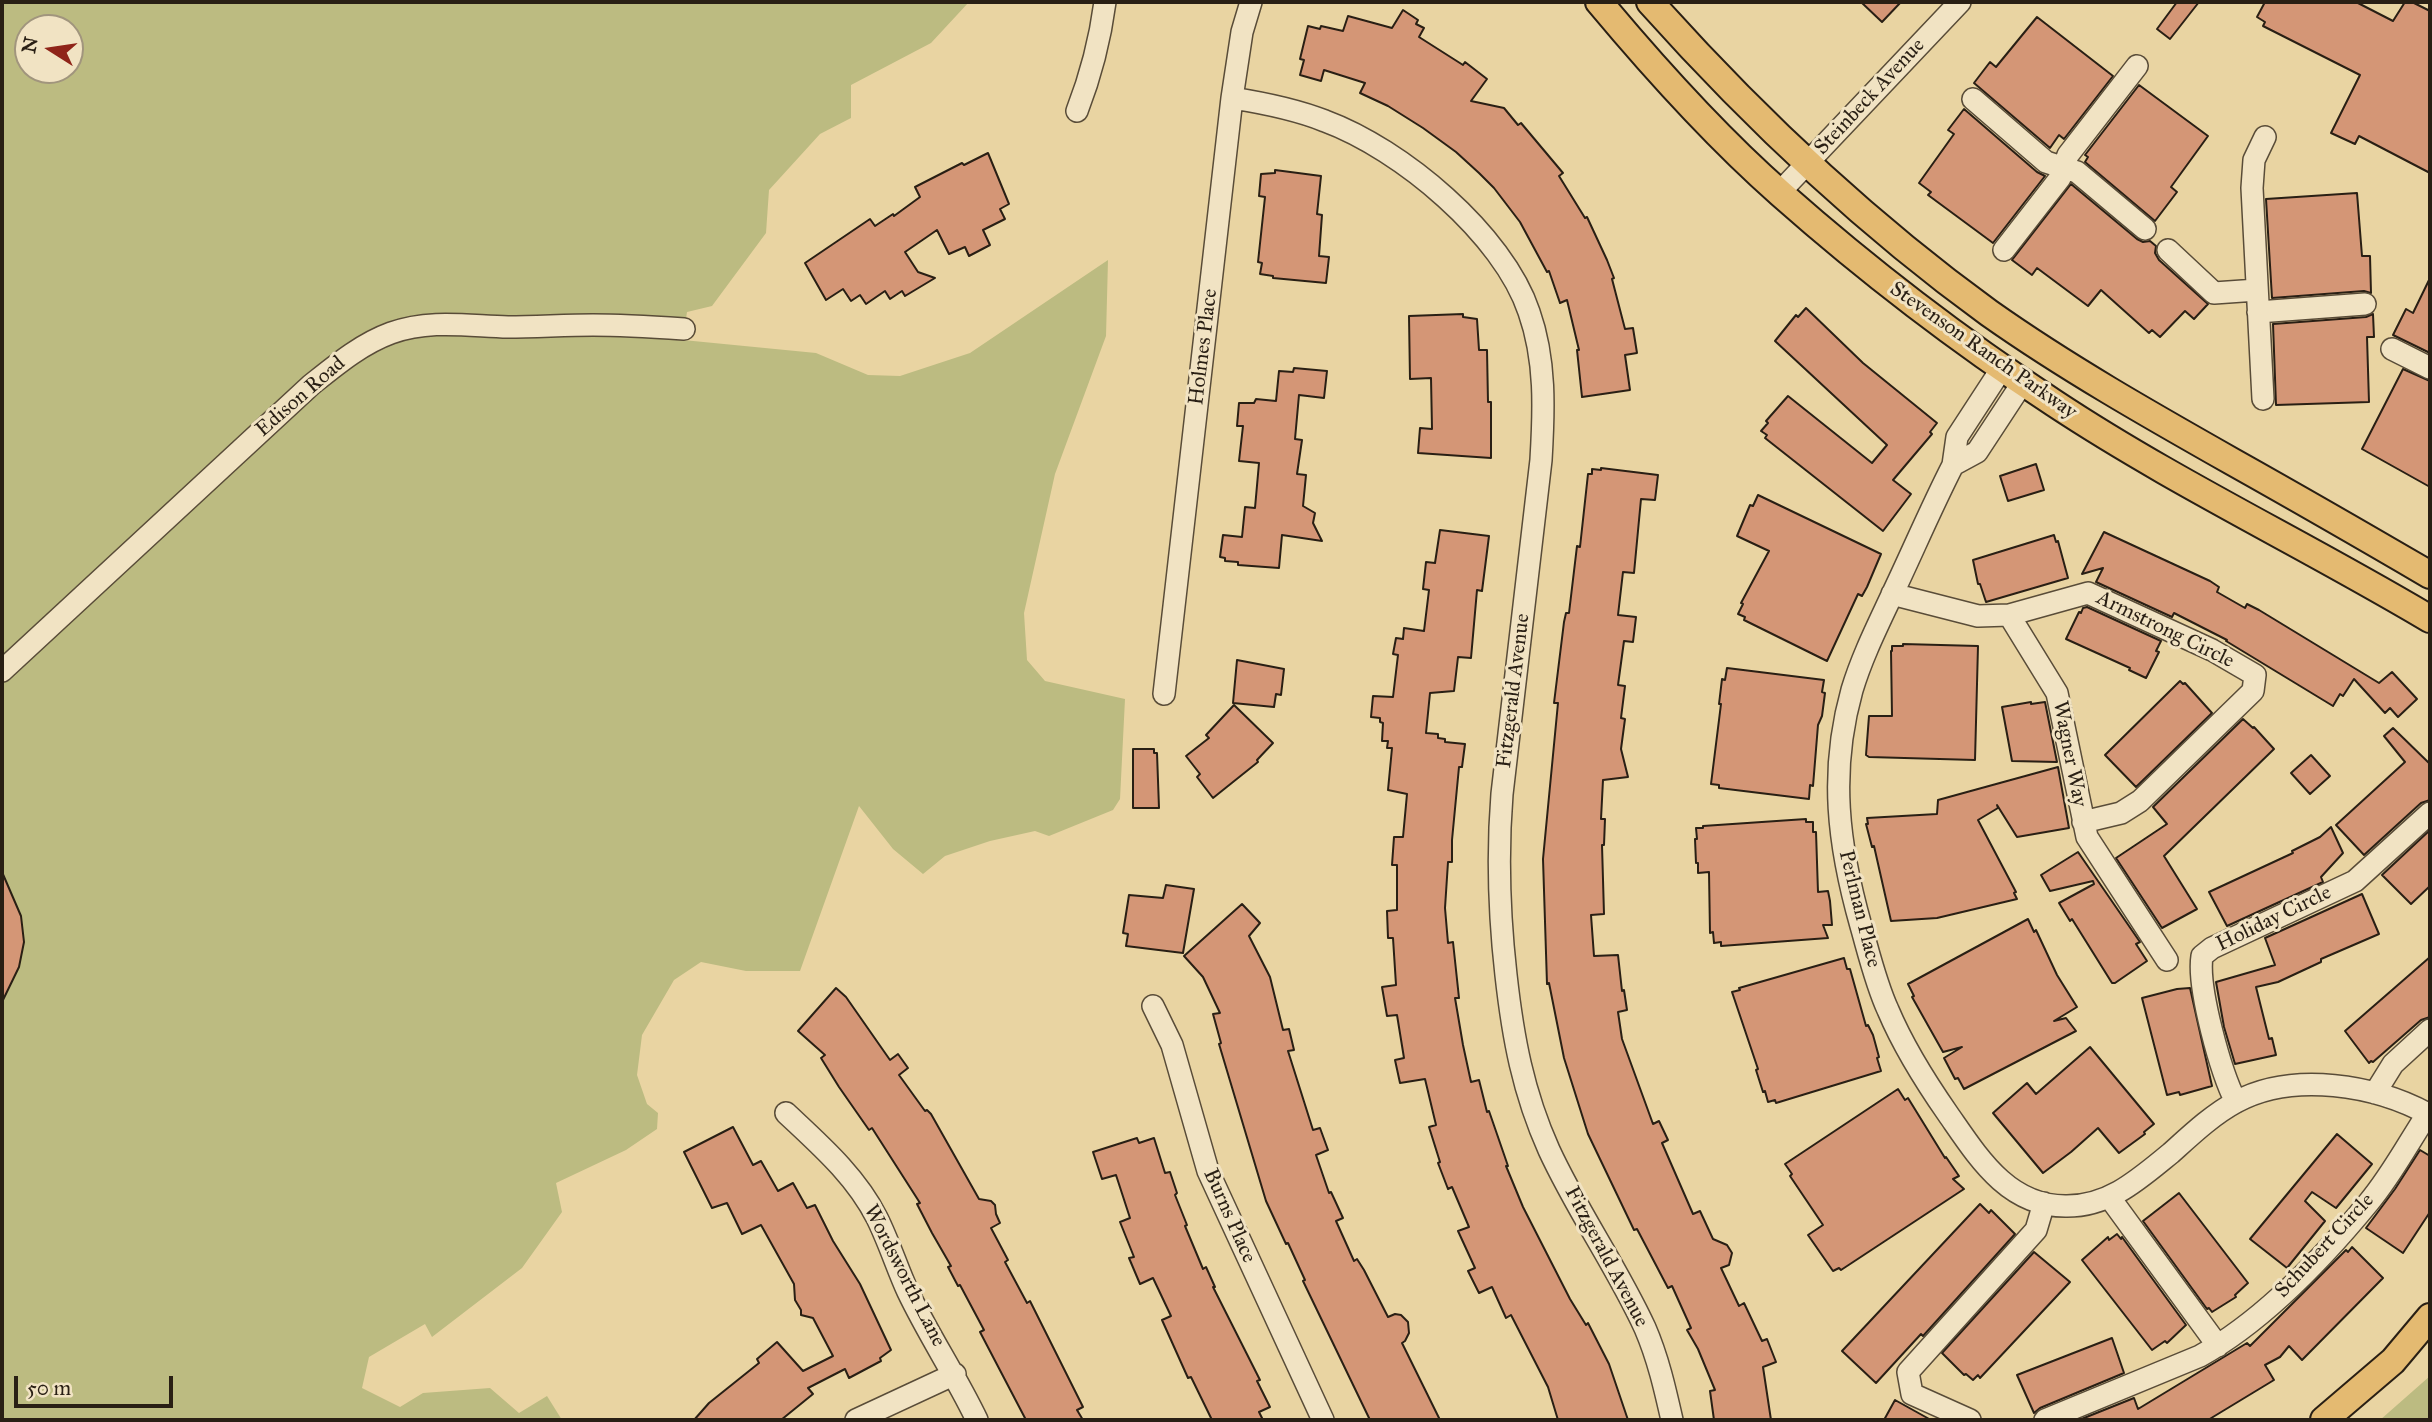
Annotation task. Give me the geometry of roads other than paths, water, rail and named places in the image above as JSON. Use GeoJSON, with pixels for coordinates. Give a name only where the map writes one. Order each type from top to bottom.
{"type":"FeatureCollection","features":[{"type":"Feature","properties":{"kind":"main road","name":"Stevenson Ranch Parkway"},"geometry":{"type":"LineString","coordinates":[[1599,2],[1676,89],[1779,193],[1877,276],[2012,375],[2182,481],[2430,619]]}},
{"type":"Feature","properties":{"kind":"main road","name":"Stevenson Ranch Parkway"},"geometry":{"type":"LineString","coordinates":[[1650,2],[1717,76],[1779,137],[1870,218],[1988,312],[2047,352],[2163,422],[2430,575]]}},
{"type":"Feature","properties":{"kind":"main road"},"geometry":{"type":"LineString","coordinates":[[2324,1420],[2393,1362],[2430,1317]]}},
{"type":"Feature","properties":{"kind":"street"},"geometry":{"type":"LineString","coordinates":[[1077,111],[1091,75],[1105,2]]}},
{"type":"Feature","properties":{"kind":"street","name":"Holmes Place"},"geometry":{"type":"LineString","coordinates":[[1164,694],[1232,98],[1242,32],[1251,2]]}},
{"type":"Feature","properties":{"kind":"street","name":"Steinbeck Avenue"},"geometry":{"type":"LineString","coordinates":[[1779,193],[1960,2]]}},
{"type":"Feature","properties":{"kind":"street"},"geometry":{"type":"LineString","coordinates":[[2004,250],[2060,178],[2068,155],[2137,66]]}},
{"type":"Feature","properties":{"kind":"street","name":"Fitzgerald Avenue"},"geometry":{"type":"LineString","coordinates":[[1232,98],[1276,105],[1328,121],[1367,141],[1406,166],[1446,197],[1478,231],[1508,271],[1529,311],[1541,358],[1545,408],[1497,849],[1498,896],[1511,1022],[1519,1067],[1531,1109],[1550,1152],[1646,1330],[1664,1384],[1672,1420]]}},
{"type":"Feature","properties":{"kind":"street"},"geometry":{"type":"LineString","coordinates":[[1973,99],[2046,162],[2077,172],[2145,229]]}},
{"type":"Feature","properties":{"kind":"street"},"geometry":{"type":"LineString","coordinates":[[2263,399],[2252,171],[2265,137]]}},
{"type":"Feature","properties":{"kind":"street"},"geometry":{"type":"LineString","coordinates":[[2168,250],[2214,293],[2258,301],[2365,304]]}},
{"type":"Feature","properties":{"kind":"street","name":"Edison Road"},"geometry":{"type":"LineString","coordinates":[[2,671],[311,385],[350,354],[370,343],[391,333],[411,328],[456,323],[508,327],[594,325],[684,329]]}},
{"type":"Feature","properties":{"kind":"street"},"geometry":{"type":"LineString","coordinates":[[2392,349],[2430,368]]}},
{"type":"Feature","properties":{"kind":"street","name":"Perlman Place"},"geometry":{"type":"LineString","coordinates":[[2012,375],[1958,437],[1953,465],[1865,654],[1853,686],[1841,742],[1838,799],[1840,834],[1849,881],[1887,1008],[1922,1076],[1982,1162],[1997,1179],[2012,1191],[2044,1203],[2065,1207],[2110,1198],[2132,1185],[2218,1114],[2254,1094],[2306,1085],[2327,1085],[2375,1093],[2410,1104],[2429,1114]]}},
{"type":"Feature","properties":{"kind":"street","name":"Armstrong Circle"},"geometry":{"type":"LineString","coordinates":[[2009,615],[2088,593],[2212,650],[2255,675],[2253,691],[2140,801],[2121,813],[2083,822]]}},
{"type":"Feature","properties":{"kind":"street"},"geometry":{"type":"LineString","coordinates":[[1892,594],[1978,616],[2009,615]]}},
{"type":"Feature","properties":{"kind":"street","name":"Wagner Way"},"geometry":{"type":"LineString","coordinates":[[2009,615],[2057,693],[2083,822],[2094,850],[2167,960]]}},
{"type":"Feature","properties":{"kind":"street","name":"Holiday Circle"},"geometry":{"type":"LineString","coordinates":[[2236,1102],[2225,1080],[2214,1035],[2201,975],[2202,956],[2212,948],[2355,881],[2430,813]]}},
{"type":"Feature","properties":{"kind":"street","name":"Burns Place"},"geometry":{"type":"LineString","coordinates":[[1153,1006],[1172,1045],[1208,1171],[1323,1420]]}},
{"type":"Feature","properties":{"kind":"street"},"geometry":{"type":"LineString","coordinates":[[2375,1093],[2392,1064],[2430,1030]]}},
{"type":"Feature","properties":{"kind":"street","name":"Wordsworth Lane"},"geometry":{"type":"LineString","coordinates":[[786,1112],[832,1157],[876,1216],[908,1291],[955,1374],[977,1420]]}},
{"type":"Feature","properties":{"kind":"street","name":"Schubert Circle"},"geometry":{"type":"LineString","coordinates":[[2045,1420],[2200,1356],[2218,1346],[2291,1287],[2370,1201],[2429,1114]]}},
{"type":"Feature","properties":{"kind":"street"},"geometry":{"type":"LineString","coordinates":[[2110,1198],[2218,1346]]}},
{"type":"Feature","properties":{"kind":"street"},"geometry":{"type":"LineString","coordinates":[[1970,1420],[1912,1394],[1908,1372],[2036,1230],[2044,1203]]}},
{"type":"Feature","properties":{"kind":"street"},"geometry":{"type":"LineString","coordinates":[[856,1420],[955,1374]]}}]}
